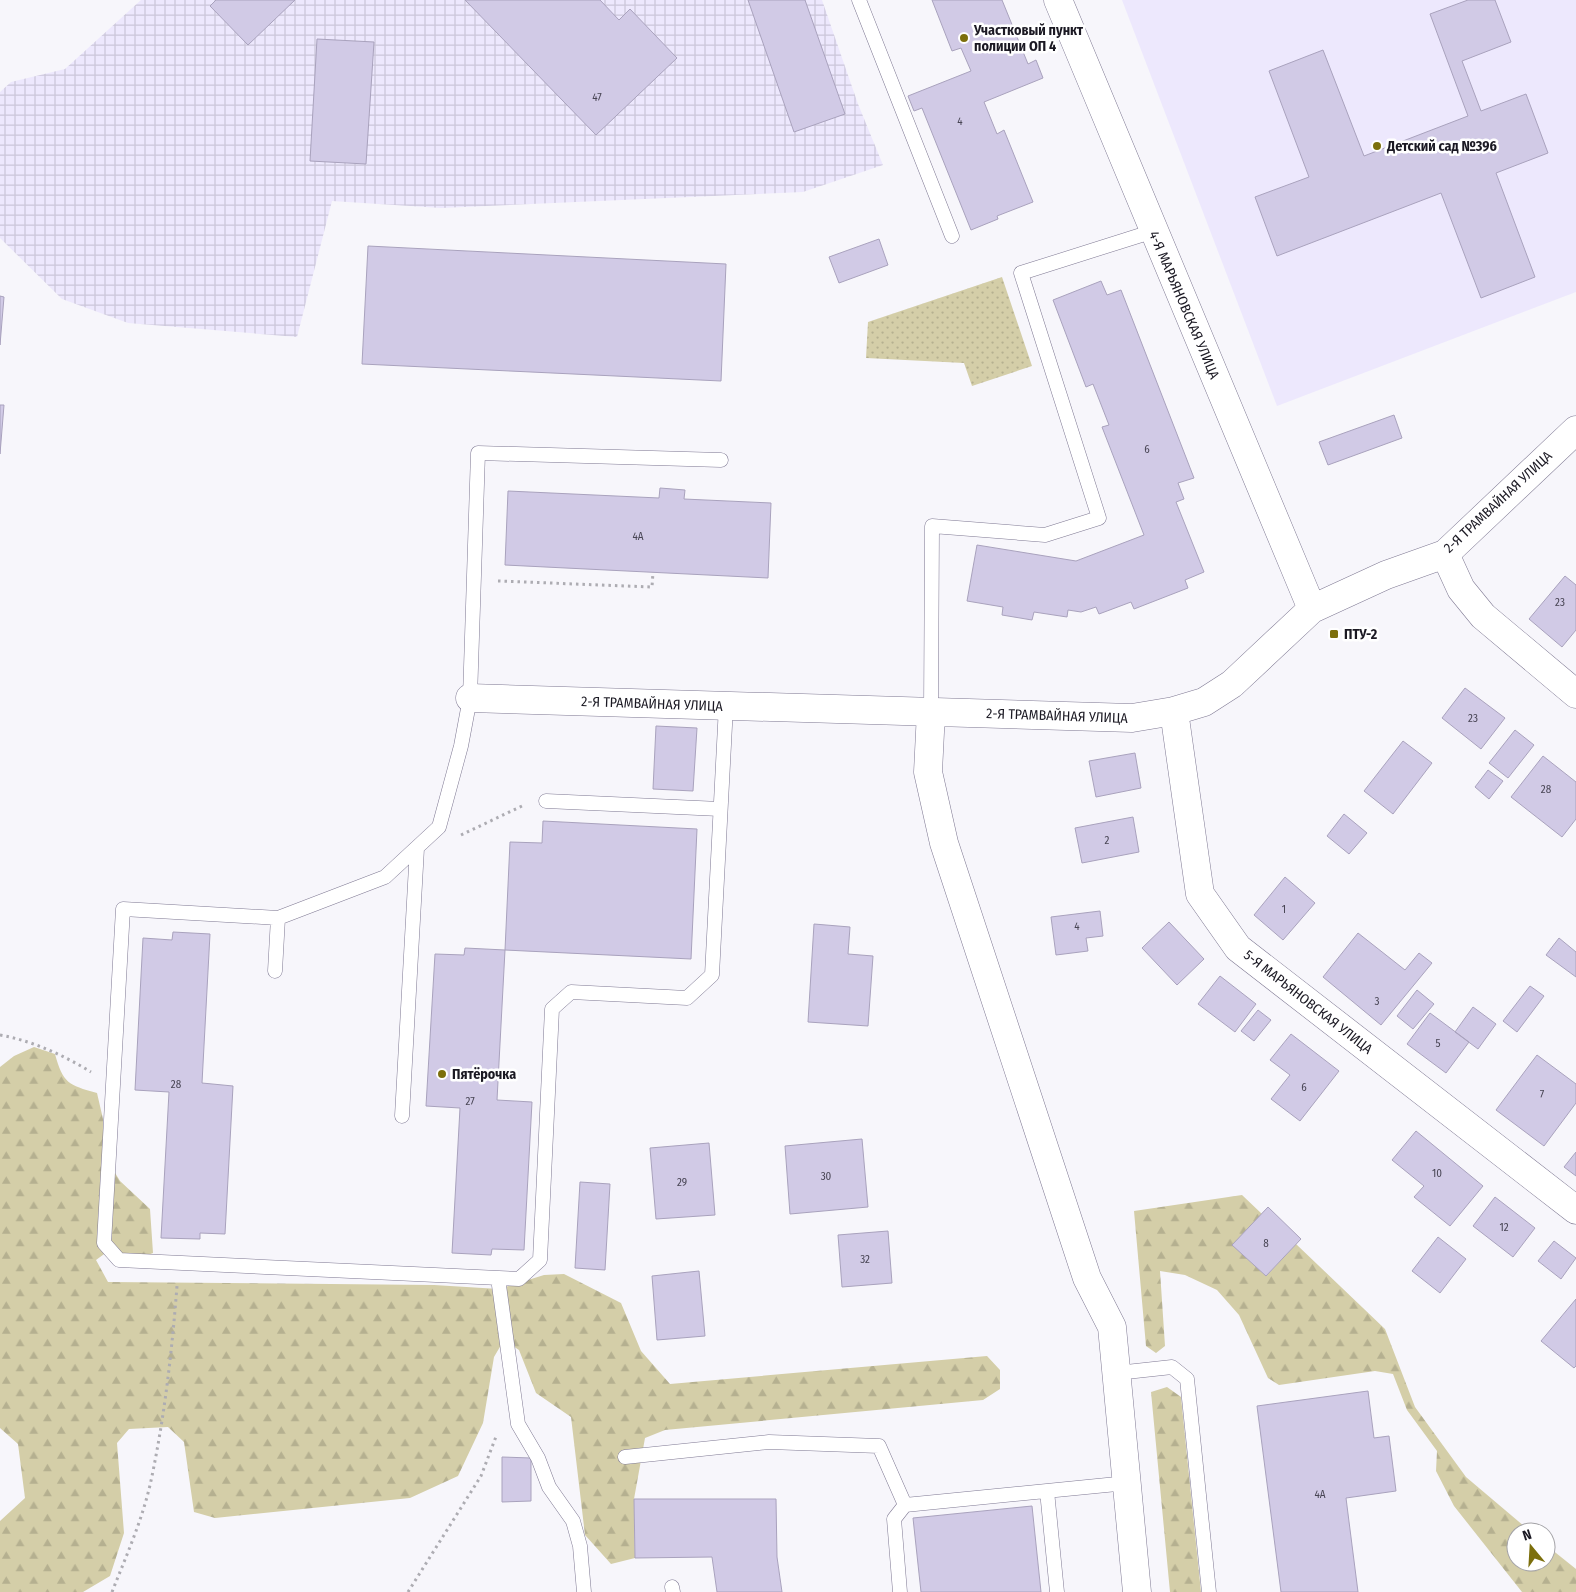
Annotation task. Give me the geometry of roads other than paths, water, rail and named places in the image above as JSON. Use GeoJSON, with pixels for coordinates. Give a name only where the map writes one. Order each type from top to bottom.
{"type":"FeatureCollection","features":[{"type":"Feature","properties":{"kind":"street","name":"4-Я МАРЬЯНОВСКАЯ УЛИЦА"},"geometry":{"type":"LineString","coordinates":[[1058,0],[1312,609]]}},
{"type":"Feature","properties":{"kind":"street","name":"2-Я ТРАМВАЙНАЯ УЛИЦА"},"geometry":{"type":"LineString","coordinates":[[470,698],[1132,718],[1174,711],[1204,702],[1232,684],[1312,609],[1386,574],[1445,554],[1576,430]]}},
{"type":"Feature","properties":{"kind":"street"},"geometry":{"type":"LineString","coordinates":[[1445,554],[1461,589],[1483,616],[1576,694]]}},
{"type":"Feature","properties":{"kind":"street","name":"5-Я МАРЬЯНОВСКАЯ УЛИЦА"},"geometry":{"type":"LineString","coordinates":[[1174,711],[1200,894],[1238,948],[1576,1210]]}},
{"type":"Feature","properties":{"kind":"street"},"geometry":{"type":"LineString","coordinates":[[931,712],[928,772],[944,843],[1087,1278],[1112,1327],[1137,1592]]}},
{"type":"Feature","properties":{"kind":"lane"},"geometry":{"type":"LineString","coordinates":[[859,0],[952,236]]}},
{"type":"Feature","properties":{"kind":"lane"},"geometry":{"type":"LineString","coordinates":[[931,712],[932,526],[1045,535],[1099,518],[1021,273],[1154,231]]}},
{"type":"Feature","properties":{"kind":"lane"},"geometry":{"type":"LineString","coordinates":[[721,460],[478,453],[470,698],[461,746],[439,827],[385,877],[278,918],[123,909],[104,1243],[119,1260],[519,1279],[540,1260],[552,1009],[570,992],[687,998],[712,975],[726,706]]}},
{"type":"Feature","properties":{"kind":"lane"},"geometry":{"type":"LineString","coordinates":[[546,801],[720,809]]}},
{"type":"Feature","properties":{"kind":"lane"},"geometry":{"type":"LineString","coordinates":[[402,1116],[417,848]]}},
{"type":"Feature","properties":{"kind":"lane"},"geometry":{"type":"LineString","coordinates":[[275,971],[278,918]]}},
{"type":"Feature","properties":{"kind":"lane"},"geometry":{"type":"LineString","coordinates":[[498,1278],[518,1424],[538,1458],[549,1488],[573,1521],[580,1546],[584,1592]]}},
{"type":"Feature","properties":{"kind":"lane"},"geometry":{"type":"LineString","coordinates":[[1116,1373],[1172,1367],[1187,1379],[1209,1592]]}},
{"type":"Feature","properties":{"kind":"lane"},"geometry":{"type":"LineString","coordinates":[[625,1457],[769,1442],[879,1446],[905,1505]]}},
{"type":"Feature","properties":{"kind":"lane"},"geometry":{"type":"LineString","coordinates":[[900,1592],[894,1519],[905,1505],[1127,1483]]}},
{"type":"Feature","properties":{"kind":"lane"},"geometry":{"type":"LineString","coordinates":[[1048,1491],[1057,1592]]}},
{"type":"Feature","properties":{"kind":"place","name":"Участковый пункт полиции ОП 4"},"geometry":{"type":"Point","coordinates":[964,38]}},
{"type":"Feature","properties":{"kind":"place","name":"Детский сад №396"},"geometry":{"type":"Point","coordinates":[1377,146]}},
{"type":"Feature","properties":{"kind":"place","name":"ПТУ-2"},"geometry":{"type":"Point","coordinates":[1334,634]}},
{"type":"Feature","properties":{"kind":"place","name":"Пятёрочка"},"geometry":{"type":"Point","coordinates":[442,1074]}}]}
